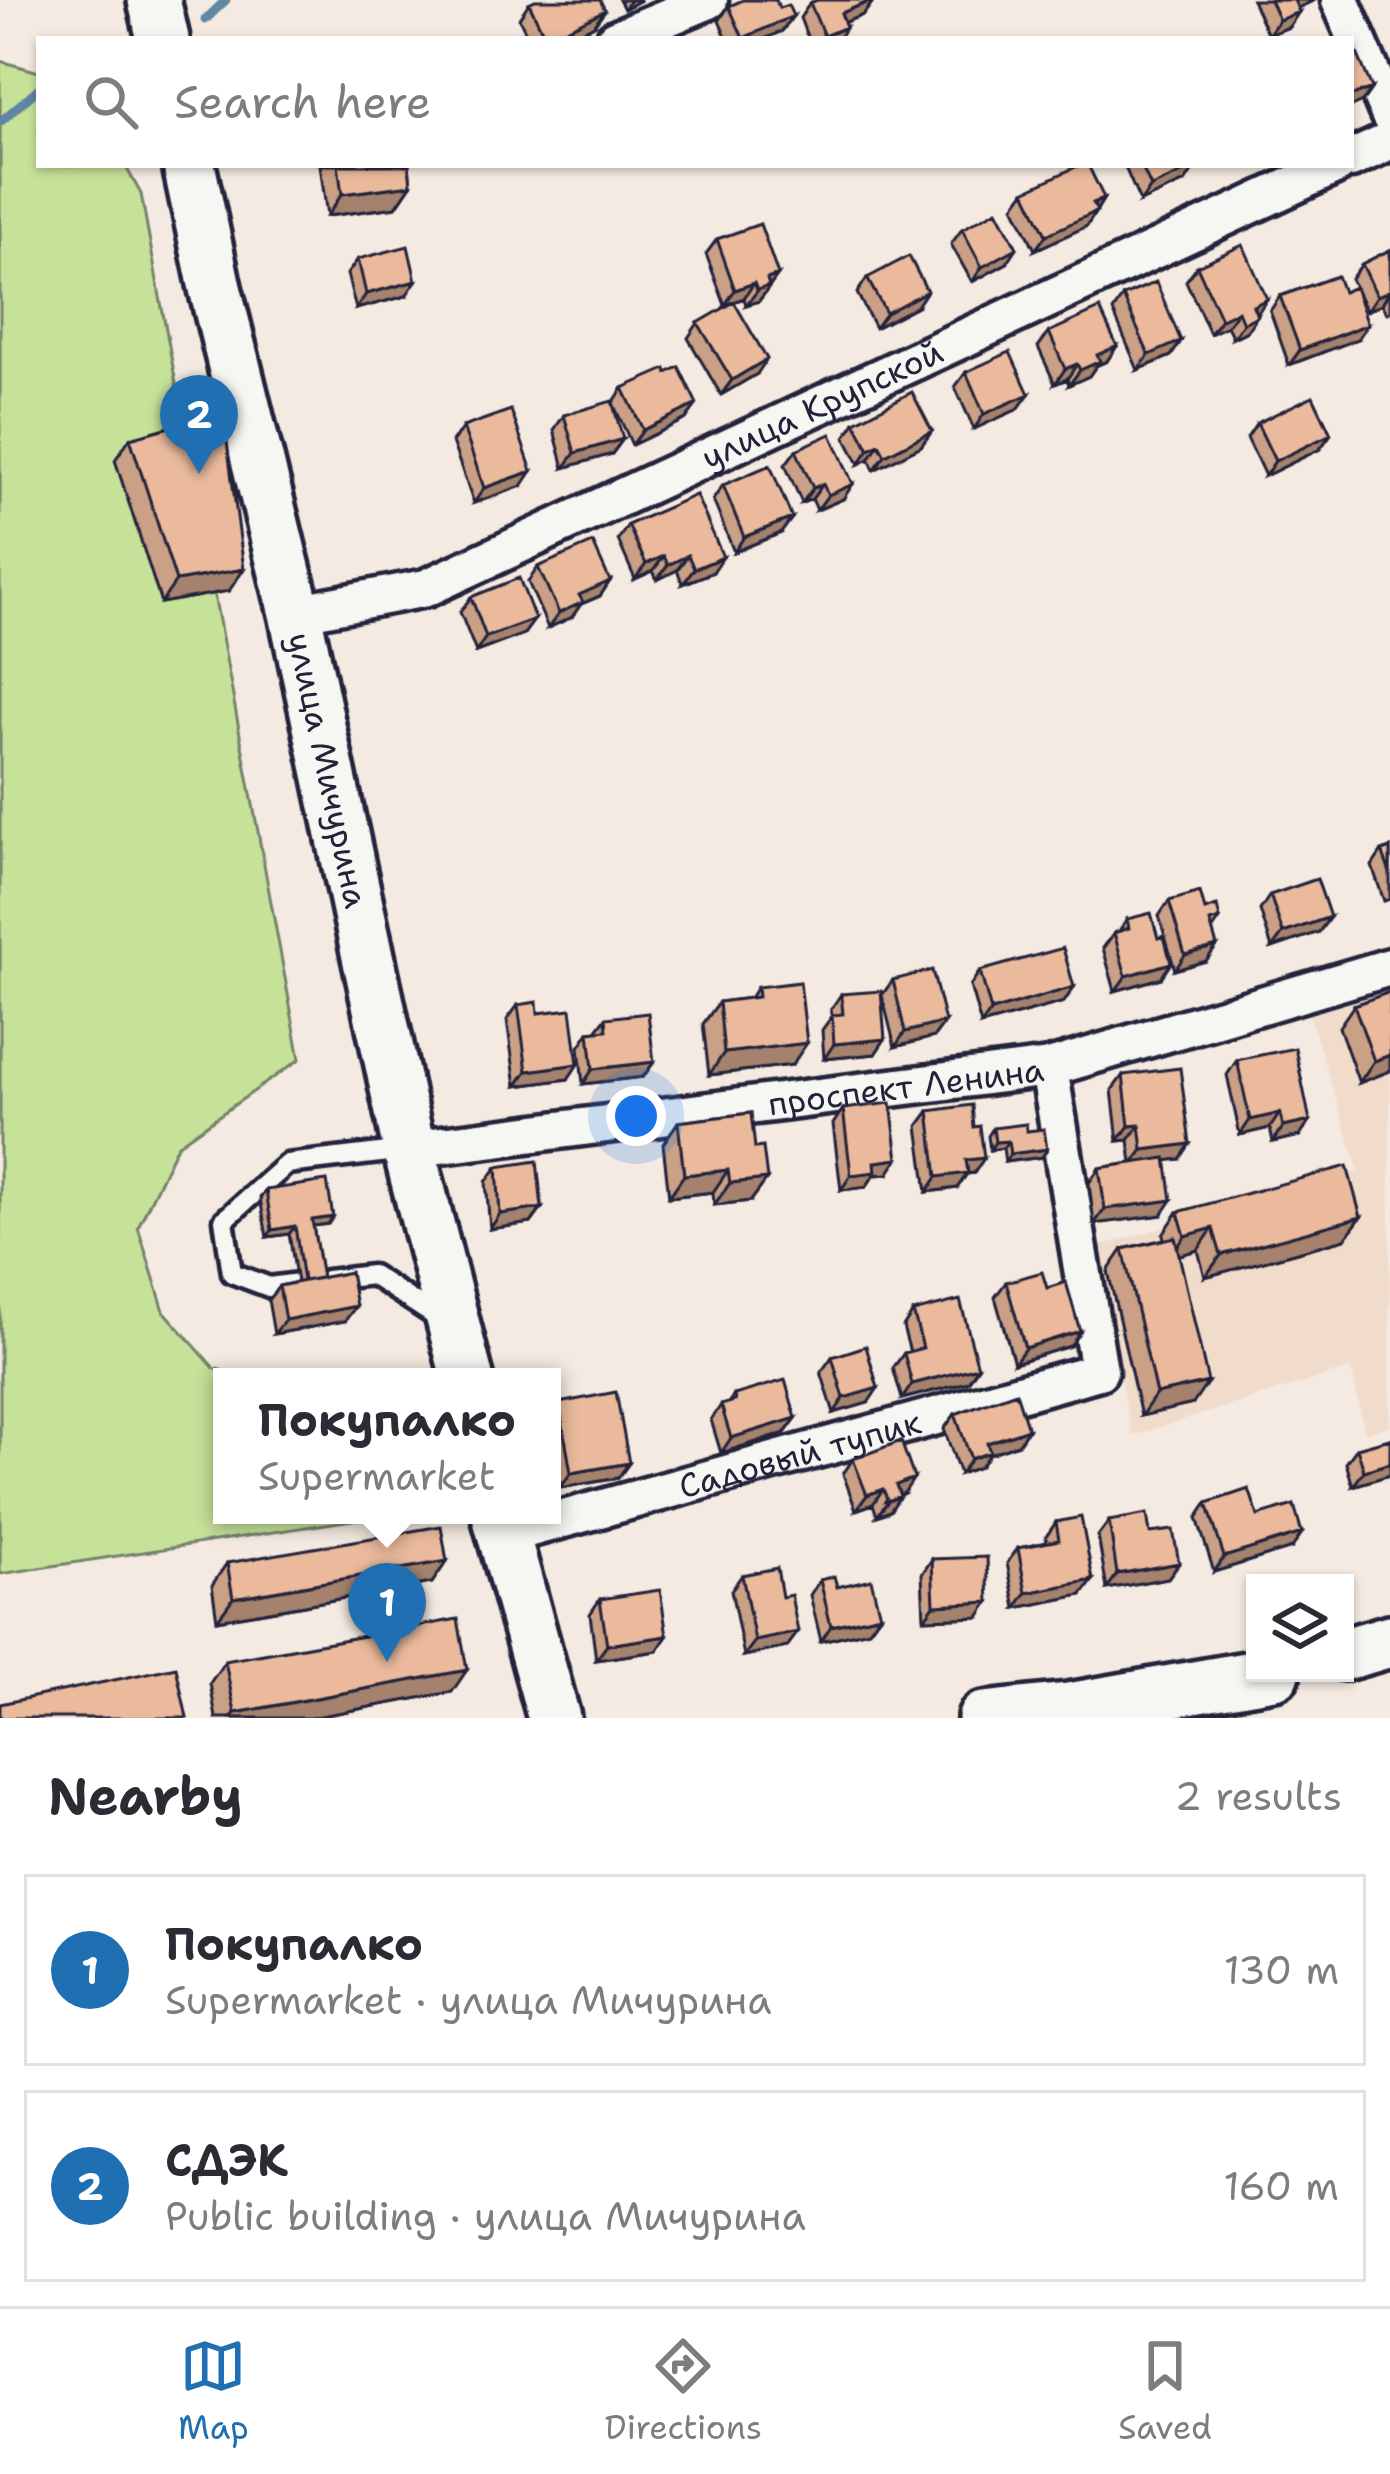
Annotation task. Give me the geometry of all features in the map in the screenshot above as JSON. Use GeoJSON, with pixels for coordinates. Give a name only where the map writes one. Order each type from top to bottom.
{"type":"FeatureCollection","features":[{"type":"Feature","properties":{"kind":"street"},"geometry":{"type":"LineString","coordinates":[[154,0],[162,36]]}},
{"type":"Feature","properties":{"kind":"street"},"geometry":{"type":"LineString","coordinates":[[623,36],[709,0]]}},
{"type":"Feature","properties":{"kind":"street"},"geometry":{"type":"LineString","coordinates":[[1340,0],[1390,116]]}},
{"type":"Feature","properties":{"kind":"street"},"geometry":{"type":"LineString","coordinates":[[1354,158],[1390,140]]}},
{"type":"Feature","properties":{"kind":"street","name":"улица Мичурина"},"geometry":{"type":"LineString","coordinates":[[190,168],[295,613],[410,1149],[461,1353]]}},
{"type":"Feature","properties":{"kind":"street","name":"улица Крупской"},"geometry":{"type":"LineString","coordinates":[[295,613],[426,588],[1331,168]]}},
{"type":"Feature","properties":{"kind":"street","name":"проспект Ленина"},"geometry":{"type":"LineString","coordinates":[[410,1149],[1048,1068],[1390,967]]}},
{"type":"Feature","properties":{"kind":"street","name":"Садовый тупик"},"geometry":{"type":"LineString","coordinates":[[561,1509],[1099,1371],[1048,1068]]}},
{"type":"Feature","properties":{"kind":"street"},"geometry":{"type":"LineString","coordinates":[[500,1525],[554,1718]]}},
{"type":"Feature","properties":{"kind":"street"},"geometry":{"type":"LineString","coordinates":[[1354,1651],[1390,1640]]}},
{"type":"Feature","properties":{"kind":"street"},"geometry":{"type":"LineString","coordinates":[[984,1718],[1246,1678]]}},
{"type":"Feature","properties":{"kind":"lane"},"geometry":{"type":"LineString","coordinates":[[410,1149],[286,1164],[224,1220],[232,1273],[269,1286],[372,1275],[461,1353]]}},
{"type":"Feature","properties":{"kind":"shaded area"},"geometry":{"type":"Polygon","coordinates":[[[1390,990],[1390,1426],[1365,1433],[1351,1368],[1132,1436],[1093,1248],[1359,1171],[1309,1015],[1390,990]]]}},
{"type":"Feature","properties":{"kind":"green space"},"geometry":{"type":"Polygon","coordinates":[[[0,61],[36,71],[36,168],[127,168],[141,194],[184,427],[205,423],[240,575],[212,583],[300,1059],[177,1145],[138,1227],[164,1311],[214,1368],[213,1524],[326,1524],[0,1574],[0,61]]]}},
{"type":"Feature","properties":{"kind":"building"},"geometry":{"type":"Polygon","coordinates":[[[600,0],[605,10],[545,36],[529,3],[600,0]]]}},
{"type":"Feature","properties":{"kind":"building"},"geometry":{"type":"Polygon","coordinates":[[[743,0],[776,0],[779,8],[788,5],[793,16],[742,36],[729,6],[743,0]]]}},
{"type":"Feature","properties":{"kind":"building"},"geometry":{"type":"Polygon","coordinates":[[[873,0],[841,13],[846,27],[824,36],[810,3],[873,0]]]}},
{"type":"Feature","properties":{"kind":"building"},"geometry":{"type":"Polygon","coordinates":[[[1270,0],[1294,0],[1299,12],[1279,20],[1270,0]]]}},
{"type":"Feature","properties":{"kind":"building"},"geometry":{"type":"Polygon","coordinates":[[[1354,46],[1372,88],[1354,95],[1354,46]]]}},
{"type":"Feature","properties":{"kind":"building"},"geometry":{"type":"Polygon","coordinates":[[[338,168],[409,168],[411,185],[342,194],[338,168]]]}},
{"type":"Feature","properties":{"kind":"building"},"geometry":{"type":"Polygon","coordinates":[[[1074,168],[1089,168],[1104,198],[1093,203],[1097,211],[1046,235],[1025,191],[1074,168]]]}},
{"type":"Feature","properties":{"kind":"building"},"geometry":{"type":"Polygon","coordinates":[[[1142,168],[1193,168],[1151,187],[1142,168]]]}},
{"type":"Feature","properties":{"kind":"building"},"geometry":{"type":"Polygon","coordinates":[[[997,210],[1017,248],[982,267],[962,229],[997,210]]]}},
{"type":"Feature","properties":{"kind":"building"},"geometry":{"type":"Polygon","coordinates":[[[760,224],[778,275],[767,279],[769,286],[757,290],[754,283],[735,290],[717,239],[760,224]]]}},
{"type":"Feature","properties":{"kind":"building"},"geometry":{"type":"Polygon","coordinates":[[[1243,245],[1267,299],[1253,306],[1257,316],[1243,323],[1238,311],[1221,319],[1197,266],[1243,245]]]}},
{"type":"Feature","properties":{"kind":"building"},"geometry":{"type":"Polygon","coordinates":[[[408,246],[416,281],[366,294],[358,259],[408,246]]]}},
{"type":"Feature","properties":{"kind":"building"},"geometry":{"type":"Polygon","coordinates":[[[1390,250],[1390,290],[1377,296],[1362,264],[1390,250]]]}},
{"type":"Feature","properties":{"kind":"building"},"geometry":{"type":"Polygon","coordinates":[[[909,256],[927,291],[886,313],[867,278],[909,256]]]}},
{"type":"Feature","properties":{"kind":"building"},"geometry":{"type":"Polygon","coordinates":[[[1337,276],[1343,292],[1355,287],[1368,324],[1300,350],[1280,296],[1337,276]]]}},
{"type":"Feature","properties":{"kind":"building"},"geometry":{"type":"Polygon","coordinates":[[[1156,282],[1181,341],[1149,355],[1123,296],[1156,282]]]}},
{"type":"Feature","properties":{"kind":"building"},"geometry":{"type":"Polygon","coordinates":[[[734,302],[767,359],[732,380],[698,323],[734,302]]]}},
{"type":"Feature","properties":{"kind":"building"},"geometry":{"type":"Polygon","coordinates":[[[1100,309],[1117,346],[1080,370],[1077,364],[1065,369],[1049,332],[1100,309]]]}},
{"type":"Feature","properties":{"kind":"building"},"geometry":{"type":"Polygon","coordinates":[[[1010,352],[1029,394],[984,414],[966,372],[1010,352]]]}},
{"type":"Feature","properties":{"kind":"building"},"geometry":{"type":"Polygon","coordinates":[[[679,367],[697,404],[643,430],[623,388],[679,367]]]}},
{"type":"Feature","properties":{"kind":"building"},"geometry":{"type":"Polygon","coordinates":[[[912,392],[932,431],[885,455],[879,444],[869,449],[855,422],[912,392]]]}},
{"type":"Feature","properties":{"kind":"building"},"geometry":{"type":"Polygon","coordinates":[[[1313,396],[1331,434],[1275,461],[1257,423],[1313,396]]]}},
{"type":"Feature","properties":{"kind":"building"},"geometry":{"type":"Polygon","coordinates":[[[612,401],[623,439],[575,453],[564,415],[612,401]]]}},
{"type":"Feature","properties":{"kind":"building"},"geometry":{"type":"Polygon","coordinates":[[[511,410],[532,471],[484,488],[463,427],[511,410]]]}},
{"type":"Feature","properties":{"kind":"building"},"geometry":{"type":"Polygon","coordinates":[[[223,412],[244,569],[176,581],[130,438],[223,412]]]}},
{"type":"Feature","properties":{"kind":"building"},"geometry":{"type":"Polygon","coordinates":[[[831,434],[853,484],[828,495],[823,484],[813,488],[796,450],[831,434]]]}},
{"type":"Feature","properties":{"kind":"building"},"geometry":{"type":"Polygon","coordinates":[[[770,465],[792,518],[744,537],[723,485],[770,465]]]}},
{"type":"Feature","properties":{"kind":"building"},"geometry":{"type":"Polygon","coordinates":[[[696,495],[723,557],[694,569],[688,555],[668,565],[664,556],[646,564],[628,525],[696,495]]]}},
{"type":"Feature","properties":{"kind":"building"},"geometry":{"type":"Polygon","coordinates":[[[593,543],[610,581],[579,595],[583,602],[559,613],[538,567],[593,543]]]}},
{"type":"Feature","properties":{"kind":"building"},"geometry":{"type":"Polygon","coordinates":[[[519,578],[535,619],[486,637],[471,597],[519,578]]]}},
{"type":"Feature","properties":{"kind":"building"},"geometry":{"type":"Polygon","coordinates":[[[1390,848],[1390,873],[1382,851],[1390,848]]]}},
{"type":"Feature","properties":{"kind":"building"},"geometry":{"type":"Polygon","coordinates":[[[1317,879],[1330,917],[1283,933],[1270,895],[1317,879]]]}},
{"type":"Feature","properties":{"kind":"building"},"geometry":{"type":"Polygon","coordinates":[[[1200,892],[1205,910],[1217,906],[1220,919],[1210,922],[1217,946],[1185,955],[1169,901],[1200,892]]]}},
{"type":"Feature","properties":{"kind":"building"},"geometry":{"type":"Polygon","coordinates":[[[1151,913],[1171,963],[1126,976],[1114,933],[1129,928],[1127,919],[1151,913]]]}},
{"type":"Feature","properties":{"kind":"building"},"geometry":{"type":"Polygon","coordinates":[[[1063,948],[1074,987],[991,1011],[980,971],[1063,948]]]}},
{"type":"Feature","properties":{"kind":"building"},"geometry":{"type":"Polygon","coordinates":[[[932,970],[945,1022],[905,1032],[893,980],[932,970]]]}},
{"type":"Feature","properties":{"kind":"building"},"geometry":{"type":"Polygon","coordinates":[[[800,982],[807,1043],[724,1053],[719,1002],[758,997],[757,987],[800,982]]]}},
{"type":"Feature","properties":{"kind":"building"},"geometry":{"type":"Polygon","coordinates":[[[881,991],[885,1039],[834,1044],[832,1015],[843,1014],[841,994],[881,991]]]}},
{"type":"Feature","properties":{"kind":"building"},"geometry":{"type":"Polygon","coordinates":[[[1390,992],[1390,1055],[1374,1061],[1354,1005],[1390,992]]]}},
{"type":"Feature","properties":{"kind":"building"},"geometry":{"type":"Polygon","coordinates":[[[537,1002],[538,1013],[571,1009],[578,1064],[527,1071],[518,1005],[537,1002]]]}},
{"type":"Feature","properties":{"kind":"building"},"geometry":{"type":"Polygon","coordinates":[[[648,1013],[654,1062],[593,1069],[589,1032],[607,1030],[606,1018],[648,1013]]]}},
{"type":"Feature","properties":{"kind":"building"},"geometry":{"type":"Polygon","coordinates":[[[1295,1048],[1310,1121],[1283,1127],[1280,1113],[1250,1120],[1237,1060],[1295,1048]]]}},
{"type":"Feature","properties":{"kind":"building"},"geometry":{"type":"Polygon","coordinates":[[[1180,1068],[1190,1144],[1143,1150],[1140,1125],[1129,1126],[1123,1075],[1180,1068]]]}},
{"type":"Feature","properties":{"kind":"building"},"geometry":{"type":"Polygon","coordinates":[[[891,1103],[898,1159],[875,1162],[876,1172],[851,1175],[843,1109],[891,1103]]]}},
{"type":"Feature","properties":{"kind":"building"},"geometry":{"type":"Polygon","coordinates":[[[972,1105],[984,1158],[966,1160],[968,1173],[937,1177],[929,1111],[972,1105]]]}},
{"type":"Feature","properties":{"kind":"building"},"geometry":{"type":"Polygon","coordinates":[[[751,1113],[755,1148],[763,1147],[767,1179],[730,1183],[728,1170],[684,1175],[678,1122],[751,1113]]]}},
{"type":"Feature","properties":{"kind":"building"},"geometry":{"type":"Polygon","coordinates":[[[1026,1124],[1027,1131],[1044,1129],[1047,1149],[1010,1154],[1008,1141],[995,1142],[993,1128],[1026,1124]]]}},
{"type":"Feature","properties":{"kind":"building"},"geometry":{"type":"Polygon","coordinates":[[[1166,1158],[1172,1200],[1105,1209],[1099,1168],[1166,1158]]]}},
{"type":"Feature","properties":{"kind":"building"},"geometry":{"type":"Polygon","coordinates":[[[537,1161],[542,1208],[500,1214],[497,1167],[537,1161]]]}},
{"type":"Feature","properties":{"kind":"building"},"geometry":{"type":"Polygon","coordinates":[[[1347,1166],[1361,1217],[1221,1255],[1213,1228],[1185,1236],[1178,1212],[1347,1166]]]}},
{"type":"Feature","properties":{"kind":"building"},"geometry":{"type":"Polygon","coordinates":[[[327,1181],[333,1217],[312,1220],[322,1278],[303,1281],[295,1226],[272,1230],[266,1190],[327,1181]]]}},
{"type":"Feature","properties":{"kind":"building"},"geometry":{"type":"Polygon","coordinates":[[[1175,1237],[1208,1382],[1156,1394],[1123,1249],[1175,1237]]]}},
{"type":"Feature","properties":{"kind":"building"},"geometry":{"type":"Polygon","coordinates":[[[350,1272],[356,1306],[285,1320],[279,1286],[350,1272]]]}},
{"type":"Feature","properties":{"kind":"building"},"geometry":{"type":"Polygon","coordinates":[[[1042,1272],[1047,1288],[1066,1282],[1080,1331],[1025,1348],[1006,1282],[1042,1272]]]}},
{"type":"Feature","properties":{"kind":"building"},"geometry":{"type":"Polygon","coordinates":[[[960,1300],[978,1367],[912,1384],[904,1353],[923,1348],[913,1312],[960,1300]]]}},
{"type":"Feature","properties":{"kind":"building"},"geometry":{"type":"Polygon","coordinates":[[[866,1346],[878,1388],[844,1398],[832,1357],[866,1346]]]}},
{"type":"Feature","properties":{"kind":"building"},"geometry":{"type":"Polygon","coordinates":[[[785,1380],[796,1418],[731,1438],[721,1405],[735,1401],[734,1395],[785,1380]]]}},
{"type":"Feature","properties":{"kind":"building"},"geometry":{"type":"Polygon","coordinates":[[[616,1392],[629,1463],[571,1473],[561,1403],[616,1392]]]}},
{"type":"Feature","properties":{"kind":"building"},"geometry":{"type":"Polygon","coordinates":[[[1016,1392],[1028,1429],[987,1443],[990,1452],[971,1459],[955,1414],[1016,1392]]]}},
{"type":"Feature","properties":{"kind":"building"},"geometry":{"type":"Polygon","coordinates":[[[1390,1439],[1390,1463],[1364,1471],[1357,1448],[1390,1439]]]}},
{"type":"Feature","properties":{"kind":"building"},"geometry":{"type":"Polygon","coordinates":[[[901,1441],[914,1478],[896,1485],[900,1496],[888,1501],[883,1489],[867,1495],[853,1459],[901,1441]]]}},
{"type":"Feature","properties":{"kind":"building"},"geometry":{"type":"Polygon","coordinates":[[[1249,1489],[1258,1516],[1294,1505],[1302,1533],[1224,1557],[1207,1503],[1249,1489]]]}},
{"type":"Feature","properties":{"kind":"building"},"geometry":{"type":"Polygon","coordinates":[[[1147,1514],[1150,1533],[1173,1530],[1179,1563],[1117,1574],[1109,1521],[1147,1514]]]}},
{"type":"Feature","properties":{"kind":"building"},"geometry":{"type":"Polygon","coordinates":[[[1081,1517],[1093,1580],[1026,1593],[1018,1548],[1059,1540],[1056,1522],[1081,1517]]]}},
{"type":"Feature","properties":{"kind":"building"},"geometry":{"type":"Polygon","coordinates":[[[441,1526],[447,1561],[233,1598],[227,1563],[441,1526]]]}},
{"type":"Feature","properties":{"kind":"building"},"geometry":{"type":"Polygon","coordinates":[[[987,1557],[989,1602],[934,1605],[932,1559],[987,1557]]]}},
{"type":"Feature","properties":{"kind":"building"},"geometry":{"type":"Polygon","coordinates":[[[777,1568],[782,1597],[791,1595],[798,1632],[755,1641],[742,1575],[777,1568]]]}},
{"type":"Feature","properties":{"kind":"building"},"geometry":{"type":"Polygon","coordinates":[[[834,1576],[837,1587],[871,1579],[880,1615],[831,1626],[820,1580],[834,1576]]]}},
{"type":"Feature","properties":{"kind":"building"},"geometry":{"type":"Polygon","coordinates":[[[660,1590],[667,1636],[607,1645],[600,1599],[660,1590]]]}},
{"type":"Feature","properties":{"kind":"building"},"geometry":{"type":"Polygon","coordinates":[[[458,1619],[467,1670],[235,1713],[225,1661],[458,1619]]]}},
{"type":"Feature","properties":{"kind":"building"},"geometry":{"type":"Polygon","coordinates":[[[176,1667],[187,1718],[0,1718],[0,1704],[176,1667]]]}},
{"type":"Feature","properties":{"kind":"waterway"},"geometry":{"type":"LineString","coordinates":[[205,20],[226,0]]}},
{"type":"Feature","properties":{"kind":"waterway"},"geometry":{"type":"LineString","coordinates":[[0,122],[36,91]]}},
{"type":"Feature","properties":{"kind":"place","name":"СДЭК"},"geometry":{"type":"Point","coordinates":[199,474]}},
{"type":"Feature","properties":{"kind":"place","name":"Покупалко"},"geometry":{"type":"Point","coordinates":[387,1662]}}]}
